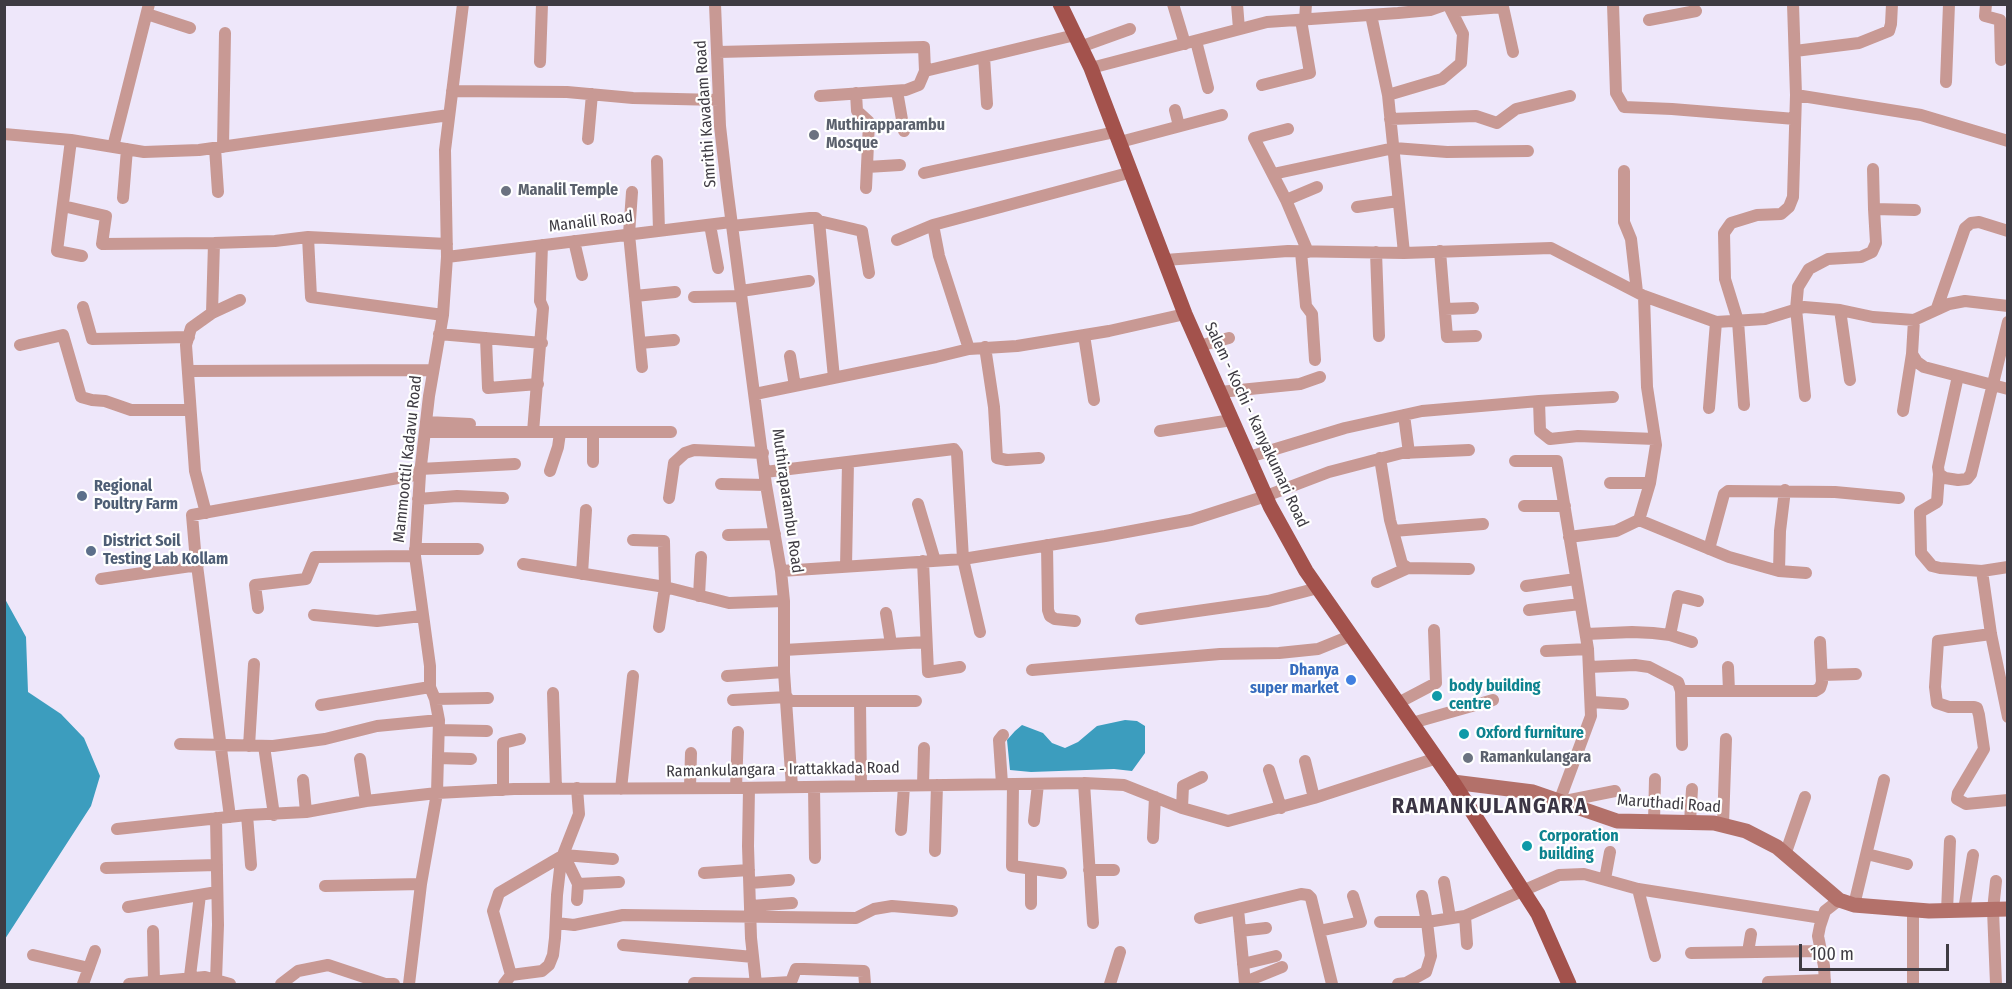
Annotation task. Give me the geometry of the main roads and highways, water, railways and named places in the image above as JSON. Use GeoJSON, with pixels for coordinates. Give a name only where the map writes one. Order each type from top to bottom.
{"type":"FeatureCollection","features":[{"type":"Feature","properties":{"kind":"main road","name":"Salem - Kochi - Kanyakumari Road"},"geometry":{"type":"LineString","coordinates":[[1060,4],[1091,68],[1185,314],[1266,496],[1306,572],[1453,782],[1538,914],[1569,984]]}},
{"type":"Feature","properties":{"kind":"main road","name":"Maruthadi Road"},"geometry":{"type":"LineString","coordinates":[[1453,782],[1533,792],[1617,821],[1690,822],[1723,825],[1746,831],[1777,847],[1839,900],[1854,905],[1913,910],[2000,910]]}},
{"type":"Feature","properties":{"kind":"water"},"geometry":{"type":"Polygon","coordinates":[[[5,599],[26,637],[28,692],[61,714],[84,738],[100,776],[91,806],[5,939],[5,599]]]}},
{"type":"Feature","properties":{"kind":"water"},"geometry":{"type":"Polygon","coordinates":[[[1125,720],[1137,721],[1145,726],[1145,753],[1132,771],[1114,769],[1031,772],[1010,770],[1007,740],[1022,725],[1043,733],[1052,743],[1065,748],[1078,742],[1097,726],[1125,720]]]}},
{"type":"Feature","properties":{"kind":"place","name":"Muthirapparambu Mosque"},"geometry":{"type":"Point","coordinates":[814,135]}},
{"type":"Feature","properties":{"kind":"place","name":"Manalil Temple"},"geometry":{"type":"Point","coordinates":[506,191]}},
{"type":"Feature","properties":{"kind":"place","name":"Regional Poultry Farm"},"geometry":{"type":"Point","coordinates":[82,496]}},
{"type":"Feature","properties":{"kind":"place","name":"District Soil Testing Lab Kollam"},"geometry":{"type":"Point","coordinates":[91,551]}},
{"type":"Feature","properties":{"kind":"place","name":"Dhanya super market"},"geometry":{"type":"Point","coordinates":[1351,680]}},
{"type":"Feature","properties":{"kind":"place","name":"body building centre"},"geometry":{"type":"Point","coordinates":[1437,696]}},
{"type":"Feature","properties":{"kind":"place","name":"Oxford furniture"},"geometry":{"type":"Point","coordinates":[1464,734]}},
{"type":"Feature","properties":{"kind":"place","name":"Ramankulangara"},"geometry":{"type":"Point","coordinates":[1468,758]}},
{"type":"Feature","properties":{"kind":"place","name":"Corporation building"},"geometry":{"type":"Point","coordinates":[1527,846]}},
{"type":"Feature","properties":{"kind":"district","name":"RAMANKULANGARA"},"geometry":{"type":"Point","coordinates":[1490,807]}}]}
